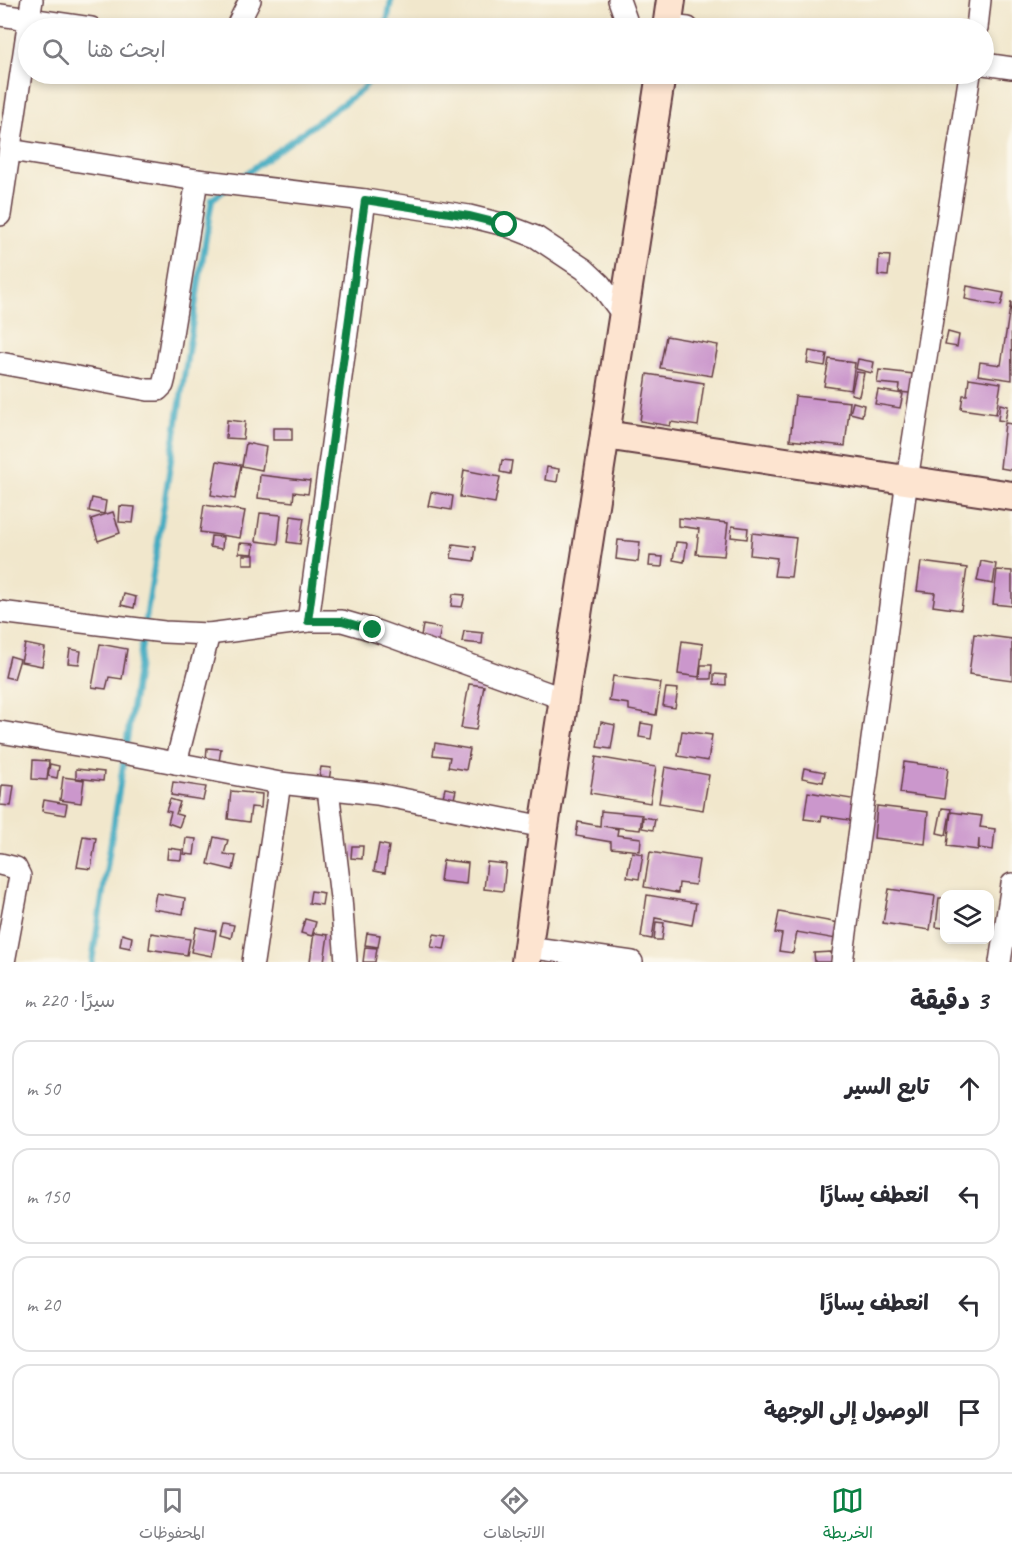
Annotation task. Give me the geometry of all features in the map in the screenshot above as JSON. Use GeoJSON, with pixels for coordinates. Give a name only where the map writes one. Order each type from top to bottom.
{"type":"FeatureCollection","features":[{"type":"Feature","properties":{"kind":"street"},"geometry":{"type":"LineString","coordinates":[[241,18],[250,0]]}},
{"type":"Feature","properties":{"kind":"street"},"geometry":{"type":"LineString","coordinates":[[619,0],[625,18]]}},
{"type":"Feature","properties":{"kind":"street"},"geometry":{"type":"LineString","coordinates":[[978,18],[980,0]]}},
{"type":"Feature","properties":{"kind":"street"},"geometry":{"type":"LineString","coordinates":[[0,15],[30,10],[57,18]]}},
{"type":"Feature","properties":{"kind":"street"},"geometry":{"type":"LineString","coordinates":[[0,215],[10,150],[9,95],[18,59]]}},
{"type":"Feature","properties":{"kind":"street"},"geometry":{"type":"LineString","coordinates":[[994,65],[1012,68]]}},
{"type":"Feature","properties":{"kind":"street"},"geometry":{"type":"LineString","coordinates":[[842,962],[907,480],[968,84]]}},
{"type":"Feature","properties":{"kind":"street"},"geometry":{"type":"LineString","coordinates":[[632,962],[527,955],[544,827],[659,87]]}},
{"type":"Feature","properties":{"kind":"street"},"geometry":{"type":"LineString","coordinates":[[10,150],[197,180],[365,200],[469,216],[505,225],[536,237],[584,269],[600,284],[624,316]]}},
{"type":"Feature","properties":{"kind":"street"},"geometry":{"type":"LineString","coordinates":[[0,363],[158,390],[165,378],[197,180]]}},
{"type":"Feature","properties":{"kind":"street"},"geometry":{"type":"LineString","coordinates":[[308,621],[365,200]]}},
{"type":"Feature","properties":{"kind":"street"},"geometry":{"type":"LineString","coordinates":[[605,435],[1012,496]]}},
{"type":"Feature","properties":{"kind":"street"},"geometry":{"type":"LineString","coordinates":[[0,612],[154,631],[209,634],[308,621],[342,621],[564,699]]}},
{"type":"Feature","properties":{"kind":"street"},"geometry":{"type":"LineString","coordinates":[[176,764],[209,634]]}},
{"type":"Feature","properties":{"kind":"street"},"geometry":{"type":"LineString","coordinates":[[0,732],[280,783],[377,794],[544,827]]}},
{"type":"Feature","properties":{"kind":"street"},"geometry":{"type":"LineString","coordinates":[[253,962],[280,783]]}},
{"type":"Feature","properties":{"kind":"street"},"geometry":{"type":"LineString","coordinates":[[328,789],[346,962]]}},
{"type":"Feature","properties":{"kind":"street"},"geometry":{"type":"LineString","coordinates":[[0,864],[16,868],[20,876],[4,962]]}},
{"type":"Feature","properties":{"kind":"street"},"geometry":{"type":"LineString","coordinates":[[1000,962],[1012,884]]}},
{"type":"Feature","properties":{"kind":"building"},"geometry":{"type":"Polygon","coordinates":[[[879,255],[890,256],[888,276],[878,275],[879,255]]]}},
{"type":"Feature","properties":{"kind":"building"},"geometry":{"type":"Polygon","coordinates":[[[967,286],[1004,293],[1001,306],[965,299],[967,286]]]}},
{"type":"Feature","properties":{"kind":"building"},"geometry":{"type":"Polygon","coordinates":[[[1011,301],[1012,380],[978,375],[980,362],[1001,365],[1011,301]]]}},
{"type":"Feature","properties":{"kind":"building"},"geometry":{"type":"Polygon","coordinates":[[[948,332],[959,335],[957,347],[945,345],[948,332]]]}},
{"type":"Feature","properties":{"kind":"building"},"geometry":{"type":"Polygon","coordinates":[[[666,336],[718,345],[712,376],[660,368],[666,336]]]}},
{"type":"Feature","properties":{"kind":"building"},"geometry":{"type":"Polygon","coordinates":[[[809,351],[827,354],[825,366],[807,363],[809,351]]]}},
{"type":"Feature","properties":{"kind":"building"},"geometry":{"type":"Polygon","coordinates":[[[829,359],[855,363],[851,390],[824,386],[829,359]]]}},
{"type":"Feature","properties":{"kind":"building"},"geometry":{"type":"Polygon","coordinates":[[[858,359],[874,362],[872,373],[856,369],[858,359]]]}},
{"type":"Feature","properties":{"kind":"building"},"geometry":{"type":"Polygon","coordinates":[[[879,370],[922,375],[919,394],[899,392],[900,385],[877,383],[879,370]]]}},
{"type":"Feature","properties":{"kind":"building"},"geometry":{"type":"Polygon","coordinates":[[[856,372],[864,373],[859,396],[851,394],[856,372]]]}},
{"type":"Feature","properties":{"kind":"building"},"geometry":{"type":"Polygon","coordinates":[[[647,374],[704,383],[698,426],[671,422],[670,426],[640,421],[647,374]]]}},
{"type":"Feature","properties":{"kind":"building"},"geometry":{"type":"Polygon","coordinates":[[[969,378],[1001,383],[996,414],[961,409],[963,395],[967,395],[969,378]]]}},
{"type":"Feature","properties":{"kind":"building"},"geometry":{"type":"Polygon","coordinates":[[[878,390],[903,394],[900,408],[875,404],[878,390]]]}},
{"type":"Feature","properties":{"kind":"building"},"geometry":{"type":"Polygon","coordinates":[[[795,396],[850,402],[845,446],[790,440],[795,396]]]}},
{"type":"Feature","properties":{"kind":"building"},"geometry":{"type":"Polygon","coordinates":[[[853,402],[864,405],[862,416],[850,413],[853,402]]]}},
{"type":"Feature","properties":{"kind":"building"},"geometry":{"type":"Polygon","coordinates":[[[1000,404],[1008,406],[1005,421],[998,420],[1000,404]]]}},
{"type":"Feature","properties":{"kind":"building"},"geometry":{"type":"Polygon","coordinates":[[[227,420],[245,422],[243,439],[226,438],[227,420]]]}},
{"type":"Feature","properties":{"kind":"building"},"geometry":{"type":"Polygon","coordinates":[[[1005,423],[1012,424],[1012,470],[1000,468],[1005,423]]]}},
{"type":"Feature","properties":{"kind":"building"},"geometry":{"type":"Polygon","coordinates":[[[273,428],[292,428],[292,440],[273,440],[273,428]]]}},
{"type":"Feature","properties":{"kind":"building"},"geometry":{"type":"Polygon","coordinates":[[[246,443],[266,447],[262,470],[242,466],[246,443]]]}},
{"type":"Feature","properties":{"kind":"building"},"geometry":{"type":"Polygon","coordinates":[[[502,460],[512,461],[510,474],[500,472],[502,460]]]}},
{"type":"Feature","properties":{"kind":"building"},"geometry":{"type":"Polygon","coordinates":[[[217,461],[241,465],[235,499],[211,495],[217,461]]]}},
{"type":"Feature","properties":{"kind":"building"},"geometry":{"type":"Polygon","coordinates":[[[547,467],[559,469],[557,482],[545,480],[547,467]]]}},
{"type":"Feature","properties":{"kind":"building"},"geometry":{"type":"Polygon","coordinates":[[[464,470],[500,477],[495,503],[460,497],[464,470]]]}},
{"type":"Feature","properties":{"kind":"building"},"geometry":{"type":"Polygon","coordinates":[[[260,475],[310,481],[308,494],[294,492],[293,502],[258,498],[260,475]]]}},
{"type":"Feature","properties":{"kind":"building"},"geometry":{"type":"Polygon","coordinates":[[[431,492],[453,496],[451,510],[428,506],[431,492]]]}},
{"type":"Feature","properties":{"kind":"building"},"geometry":{"type":"Polygon","coordinates":[[[92,498],[106,501],[104,514],[89,511],[92,498]]]}},
{"type":"Feature","properties":{"kind":"building"},"geometry":{"type":"Polygon","coordinates":[[[204,505],[245,511],[240,538],[200,532],[204,505]]]}},
{"type":"Feature","properties":{"kind":"building"},"geometry":{"type":"Polygon","coordinates":[[[120,506],[135,507],[133,523],[119,522],[120,506]]]}},
{"type":"Feature","properties":{"kind":"building"},"geometry":{"type":"Polygon","coordinates":[[[113,512],[120,533],[98,541],[91,519],[113,512]]]}},
{"type":"Feature","properties":{"kind":"building"},"geometry":{"type":"Polygon","coordinates":[[[260,513],[281,515],[278,544],[256,541],[260,513]]]}},
{"type":"Feature","properties":{"kind":"building"},"geometry":{"type":"Polygon","coordinates":[[[291,516],[304,518],[300,544],[287,542],[291,516]]]}},
{"type":"Feature","properties":{"kind":"building"},"geometry":{"type":"Polygon","coordinates":[[[678,518],[728,523],[724,556],[696,554],[699,529],[678,526],[678,518]]]}},
{"type":"Feature","properties":{"kind":"building"},"geometry":{"type":"Polygon","coordinates":[[[732,526],[748,528],[747,539],[731,537],[732,526]]]}},
{"type":"Feature","properties":{"kind":"building"},"geometry":{"type":"Polygon","coordinates":[[[752,533],[796,538],[791,577],[774,576],[777,558],[750,555],[752,533]]]}},
{"type":"Feature","properties":{"kind":"building"},"geometry":{"type":"Polygon","coordinates":[[[211,536],[223,537],[222,549],[210,547],[211,536]]]}},
{"type":"Feature","properties":{"kind":"building"},"geometry":{"type":"Polygon","coordinates":[[[618,540],[640,542],[638,562],[616,559],[618,540]]]}},
{"type":"Feature","properties":{"kind":"building"},"geometry":{"type":"Polygon","coordinates":[[[676,542],[687,543],[684,562],[673,560],[676,542]]]}},
{"type":"Feature","properties":{"kind":"building"},"geometry":{"type":"Polygon","coordinates":[[[240,543],[254,544],[253,554],[239,553],[240,543]]]}},
{"type":"Feature","properties":{"kind":"building"},"geometry":{"type":"Polygon","coordinates":[[[453,544],[476,547],[474,561],[451,558],[453,544]]]}},
{"type":"Feature","properties":{"kind":"building"},"geometry":{"type":"Polygon","coordinates":[[[243,555],[254,555],[254,564],[243,564],[243,555]]]}},
{"type":"Feature","properties":{"kind":"building"},"geometry":{"type":"Polygon","coordinates":[[[650,556],[663,557],[662,567],[649,566],[650,556]]]}},
{"type":"Feature","properties":{"kind":"building"},"geometry":{"type":"Polygon","coordinates":[[[981,561],[996,564],[993,584],[977,581],[981,561]]]}},
{"type":"Feature","properties":{"kind":"building"},"geometry":{"type":"Polygon","coordinates":[[[921,562],[967,568],[961,610],[933,606],[935,593],[917,591],[921,562]]]}},
{"type":"Feature","properties":{"kind":"building"},"geometry":{"type":"Polygon","coordinates":[[[997,570],[1012,571],[1012,606],[993,604],[997,570]]]}},
{"type":"Feature","properties":{"kind":"building"},"geometry":{"type":"Polygon","coordinates":[[[124,594],[136,597],[134,608],[121,605],[124,594]]]}},
{"type":"Feature","properties":{"kind":"building"},"geometry":{"type":"Polygon","coordinates":[[[453,594],[465,595],[462,607],[451,606],[453,594]]]}},
{"type":"Feature","properties":{"kind":"building"},"geometry":{"type":"Polygon","coordinates":[[[423,625],[441,628],[438,644],[420,641],[423,625]]]}},
{"type":"Feature","properties":{"kind":"building"},"geometry":{"type":"Polygon","coordinates":[[[464,631],[483,633],[482,644],[462,642],[464,631]]]}},
{"type":"Feature","properties":{"kind":"building"},"geometry":{"type":"Polygon","coordinates":[[[974,634],[1012,639],[1012,680],[969,674],[974,634]]]}},
{"type":"Feature","properties":{"kind":"building"},"geometry":{"type":"Polygon","coordinates":[[[682,641],[703,644],[699,677],[678,674],[682,641]]]}},
{"type":"Feature","properties":{"kind":"building"},"geometry":{"type":"Polygon","coordinates":[[[25,644],[45,648],[42,666],[21,662],[25,644]]]}},
{"type":"Feature","properties":{"kind":"building"},"geometry":{"type":"Polygon","coordinates":[[[100,644],[127,649],[122,679],[109,677],[106,689],[92,687],[100,644]]]}},
{"type":"Feature","properties":{"kind":"building"},"geometry":{"type":"Polygon","coordinates":[[[70,649],[81,651],[79,664],[68,663],[70,649]]]}},
{"type":"Feature","properties":{"kind":"building"},"geometry":{"type":"Polygon","coordinates":[[[10,656],[20,659],[14,679],[5,677],[10,656]]]}},
{"type":"Feature","properties":{"kind":"building"},"geometry":{"type":"Polygon","coordinates":[[[701,665],[712,665],[711,679],[700,679],[701,665]]]}},
{"type":"Feature","properties":{"kind":"building"},"geometry":{"type":"Polygon","coordinates":[[[714,674],[726,675],[726,685],[714,684],[714,674]]]}},
{"type":"Feature","properties":{"kind":"building"},"geometry":{"type":"Polygon","coordinates":[[[613,676],[661,683],[656,715],[629,710],[629,704],[609,701],[613,676]]]}},
{"type":"Feature","properties":{"kind":"building"},"geometry":{"type":"Polygon","coordinates":[[[469,684],[484,686],[476,730],[461,728],[469,684]]]}},
{"type":"Feature","properties":{"kind":"building"},"geometry":{"type":"Polygon","coordinates":[[[666,688],[678,689],[675,708],[663,706],[666,688]]]}},
{"type":"Feature","properties":{"kind":"building"},"geometry":{"type":"Polygon","coordinates":[[[601,722],[615,725],[611,749],[597,747],[601,722]]]}},
{"type":"Feature","properties":{"kind":"building"},"geometry":{"type":"Polygon","coordinates":[[[641,723],[653,725],[651,739],[639,737],[641,723]]]}},
{"type":"Feature","properties":{"kind":"building"},"geometry":{"type":"Polygon","coordinates":[[[682,731],[712,735],[708,761],[678,756],[682,731]]]}},
{"type":"Feature","properties":{"kind":"building"},"geometry":{"type":"Polygon","coordinates":[[[435,743],[470,749],[466,770],[448,767],[450,757],[433,755],[435,743]]]}},
{"type":"Feature","properties":{"kind":"building"},"geometry":{"type":"Polygon","coordinates":[[[207,748],[221,749],[219,762],[206,760],[207,748]]]}},
{"type":"Feature","properties":{"kind":"building"},"geometry":{"type":"Polygon","coordinates":[[[596,757],[656,767],[650,803],[590,793],[596,757]]]}},
{"type":"Feature","properties":{"kind":"building"},"geometry":{"type":"Polygon","coordinates":[[[33,760],[49,761],[47,780],[32,779],[33,760]]]}},
{"type":"Feature","properties":{"kind":"building"},"geometry":{"type":"Polygon","coordinates":[[[904,762],[948,768],[944,799],[900,793],[904,762]]]}},
{"type":"Feature","properties":{"kind":"building"},"geometry":{"type":"Polygon","coordinates":[[[50,764],[59,766],[57,778],[48,776],[50,764]]]}},
{"type":"Feature","properties":{"kind":"building"},"geometry":{"type":"Polygon","coordinates":[[[321,767],[331,768],[329,780],[319,778],[321,767]]]}},
{"type":"Feature","properties":{"kind":"building"},"geometry":{"type":"Polygon","coordinates":[[[665,767],[709,775],[703,810],[659,803],[665,767]]]}},
{"type":"Feature","properties":{"kind":"building"},"geometry":{"type":"Polygon","coordinates":[[[804,768],[825,772],[823,782],[802,778],[804,768]]]}},
{"type":"Feature","properties":{"kind":"building"},"geometry":{"type":"Polygon","coordinates":[[[76,769],[104,772],[103,781],[76,778],[76,769]]]}},
{"type":"Feature","properties":{"kind":"building"},"geometry":{"type":"Polygon","coordinates":[[[63,777],[84,780],[81,803],[60,800],[63,777]]]}},
{"type":"Feature","properties":{"kind":"building"},"geometry":{"type":"Polygon","coordinates":[[[173,782],[206,787],[203,800],[171,795],[173,782]]]}},
{"type":"Feature","properties":{"kind":"building"},"geometry":{"type":"Polygon","coordinates":[[[2,785],[14,786],[11,806],[0,805],[2,785]]]}},
{"type":"Feature","properties":{"kind":"building"},"geometry":{"type":"Polygon","coordinates":[[[445,788],[456,790],[453,803],[442,801],[445,788]]]}},
{"type":"Feature","properties":{"kind":"building"},"geometry":{"type":"Polygon","coordinates":[[[231,791],[262,794],[261,808],[251,807],[249,822],[228,819],[231,791]]]}},
{"type":"Feature","properties":{"kind":"building"},"geometry":{"type":"Polygon","coordinates":[[[808,792],[858,800],[855,821],[822,816],[821,821],[804,819],[808,792]]]}},
{"type":"Feature","properties":{"kind":"building"},"geometry":{"type":"Polygon","coordinates":[[[170,799],[180,802],[176,814],[183,816],[179,827],[168,823],[171,812],[166,811],[170,799]]]}},
{"type":"Feature","properties":{"kind":"building"},"geometry":{"type":"Polygon","coordinates":[[[44,800],[67,804],[65,815],[42,811],[44,800]]]}},
{"type":"Feature","properties":{"kind":"building"},"geometry":{"type":"Polygon","coordinates":[[[877,806],[928,812],[925,844],[874,838],[877,806]]]}},
{"type":"Feature","properties":{"kind":"building"},"geometry":{"type":"Polygon","coordinates":[[[942,808],[951,809],[946,835],[937,833],[942,808]]]}},
{"type":"Feature","properties":{"kind":"building"},"geometry":{"type":"Polygon","coordinates":[[[601,811],[642,815],[640,830],[603,826],[618,829],[617,835],[641,838],[640,851],[611,848],[611,842],[576,836],[578,822],[600,826],[601,811]]]}},
{"type":"Feature","properties":{"kind":"building"},"geometry":{"type":"Polygon","coordinates":[[[951,812],[982,816],[980,827],[995,829],[993,850],[979,848],[979,839],[978,850],[947,846],[951,812]]]}},
{"type":"Feature","properties":{"kind":"building"},"geometry":{"type":"Polygon","coordinates":[[[643,817],[655,819],[653,830],[642,828],[643,817]]]}},
{"type":"Feature","properties":{"kind":"building"},"geometry":{"type":"Polygon","coordinates":[[[83,836],[96,838],[91,869],[77,867],[83,836]]]}},
{"type":"Feature","properties":{"kind":"building"},"geometry":{"type":"Polygon","coordinates":[[[214,837],[228,840],[224,854],[236,856],[233,870],[208,864],[214,837]]]}},
{"type":"Feature","properties":{"kind":"building"},"geometry":{"type":"Polygon","coordinates":[[[186,838],[196,839],[194,855],[184,854],[186,838]]]}},
{"type":"Feature","properties":{"kind":"building"},"geometry":{"type":"Polygon","coordinates":[[[379,844],[389,846],[385,873],[374,871],[379,844]]]}},
{"type":"Feature","properties":{"kind":"building"},"geometry":{"type":"Polygon","coordinates":[[[352,846],[363,846],[362,859],[351,858],[352,846]]]}},
{"type":"Feature","properties":{"kind":"building"},"geometry":{"type":"Polygon","coordinates":[[[168,848],[182,850],[181,860],[167,859],[168,848]]]}},
{"type":"Feature","properties":{"kind":"building"},"geometry":{"type":"Polygon","coordinates":[[[632,852],[643,854],[639,879],[627,877],[632,852]]]}},
{"type":"Feature","properties":{"kind":"building"},"geometry":{"type":"Polygon","coordinates":[[[650,852],[699,860],[695,885],[679,883],[678,893],[644,887],[650,852]]]}},
{"type":"Feature","properties":{"kind":"building"},"geometry":{"type":"Polygon","coordinates":[[[443,860],[468,863],[466,884],[440,881],[443,860]]]}},
{"type":"Feature","properties":{"kind":"building"},"geometry":{"type":"Polygon","coordinates":[[[487,862],[506,864],[503,891],[484,889],[487,862]]]}},
{"type":"Feature","properties":{"kind":"building"},"geometry":{"type":"Polygon","coordinates":[[[889,889],[935,896],[930,930],[883,923],[889,889]]]}},
{"type":"Feature","properties":{"kind":"building"},"geometry":{"type":"Polygon","coordinates":[[[311,891],[324,893],[322,905],[309,903],[311,891]]]}},
{"type":"Feature","properties":{"kind":"building"},"geometry":{"type":"Polygon","coordinates":[[[156,893],[185,898],[183,914],[153,909],[156,893]]]}},
{"type":"Feature","properties":{"kind":"building"},"geometry":{"type":"Polygon","coordinates":[[[647,895],[696,903],[692,925],[655,918],[652,939],[641,937],[647,895]]]}},
{"type":"Feature","properties":{"kind":"building"},"geometry":{"type":"Polygon","coordinates":[[[939,898],[940,898],[940,928],[936,927],[939,898]]]}},
{"type":"Feature","properties":{"kind":"building"},"geometry":{"type":"Polygon","coordinates":[[[779,912],[839,923],[836,939],[797,932],[793,953],[779,951],[782,934],[775,933],[779,912]]]}},
{"type":"Feature","properties":{"kind":"building"},"geometry":{"type":"Polygon","coordinates":[[[305,919],[316,922],[312,936],[301,933],[305,919]]]}},
{"type":"Feature","properties":{"kind":"building"},"geometry":{"type":"Polygon","coordinates":[[[656,922],[664,923],[662,940],[654,940],[656,922]]]}},
{"type":"Feature","properties":{"kind":"building"},"geometry":{"type":"Polygon","coordinates":[[[223,923],[234,925],[231,938],[220,935],[223,923]]]}},
{"type":"Feature","properties":{"kind":"building"},"geometry":{"type":"Polygon","coordinates":[[[196,927],[216,931],[212,956],[191,952],[196,927]]]}},
{"type":"Feature","properties":{"kind":"building"},"geometry":{"type":"Polygon","coordinates":[[[151,933],[190,939],[187,955],[149,949],[151,933]]]}},
{"type":"Feature","properties":{"kind":"building"},"geometry":{"type":"Polygon","coordinates":[[[314,933],[328,935],[324,962],[310,962],[314,933]]]}},
{"type":"Feature","properties":{"kind":"building"},"geometry":{"type":"Polygon","coordinates":[[[367,933],[380,935],[378,947],[365,945],[367,933]]]}},
{"type":"Feature","properties":{"kind":"building"},"geometry":{"type":"Polygon","coordinates":[[[122,934],[132,937],[130,948],[120,946],[122,934]]]}},
{"type":"Feature","properties":{"kind":"building"},"geometry":{"type":"Polygon","coordinates":[[[434,934],[447,936],[444,949],[431,947],[434,934]]]}},
{"type":"Feature","properties":{"kind":"building"},"geometry":{"type":"Polygon","coordinates":[[[365,947],[377,948],[375,962],[363,962],[365,947]]]}},
{"type":"Feature","properties":{"kind":"building"},"geometry":{"type":"Polygon","coordinates":[[[831,952],[832,962],[815,962],[814,953],[831,952]]]}},
{"type":"Feature","properties":{"kind":"waterway"},"geometry":{"type":"LineString","coordinates":[[388,18],[391,0]]}},
{"type":"Feature","properties":{"kind":"waterway"},"geometry":{"type":"LineString","coordinates":[[240,178],[363,89],[367,84]]}},
{"type":"Feature","properties":{"kind":"waterway"},"geometry":{"type":"LineString","coordinates":[[92,962],[212,199],[225,190]]}},
{"type":"Feature","properties":{"kind":"route"},"geometry":{"type":"LineString","coordinates":[[373,630],[342,621],[308,621],[365,200],[469,216],[505,225]]}}]}
